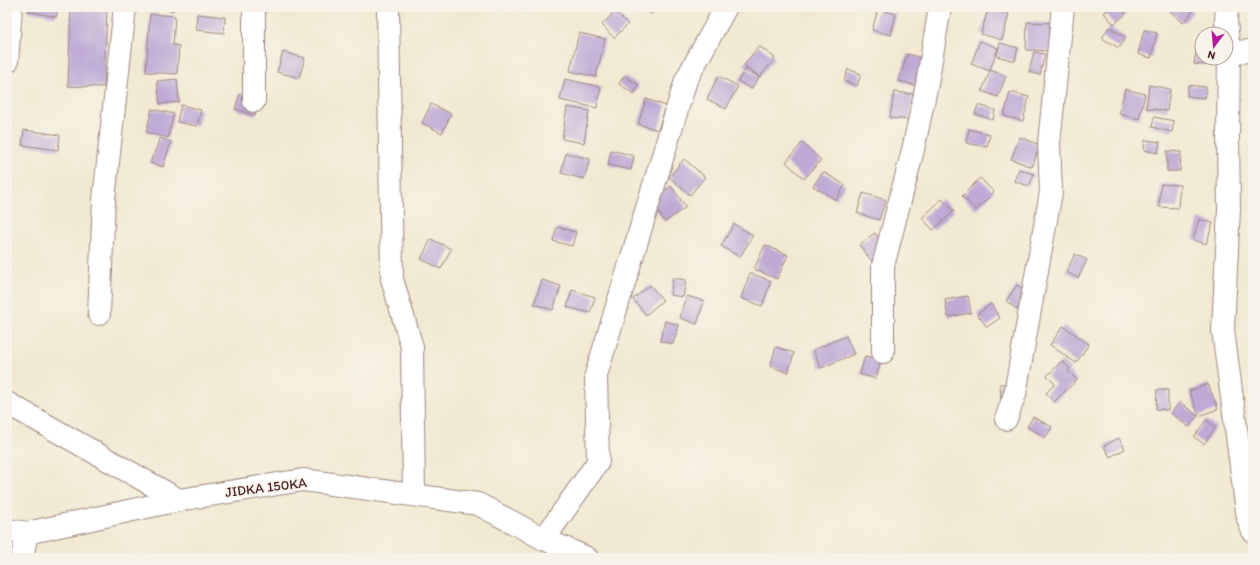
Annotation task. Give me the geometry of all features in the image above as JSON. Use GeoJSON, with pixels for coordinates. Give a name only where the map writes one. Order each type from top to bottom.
{"type":"FeatureCollection","features":[{"type":"Feature","properties":{"kind":"street"},"geometry":{"type":"LineString","coordinates":[[7,62],[11,7]]}},
{"type":"Feature","properties":{"kind":"street"},"geometry":{"type":"LineString","coordinates":[[100,314],[104,199],[125,7]]}},
{"type":"Feature","properties":{"kind":"street"},"geometry":{"type":"LineString","coordinates":[[254,7],[254,101]]}},
{"type":"Feature","properties":{"kind":"street"},"geometry":{"type":"LineString","coordinates":[[388,7],[392,279],[412,347],[414,495]]}},
{"type":"Feature","properties":{"kind":"street"},"geometry":{"type":"LineString","coordinates":[[544,539],[598,462],[596,375],[686,80],[726,7]]}},
{"type":"Feature","properties":{"kind":"street"},"geometry":{"type":"LineString","coordinates":[[883,352],[883,266],[913,150],[927,84],[940,7]]}},
{"type":"Feature","properties":{"kind":"street"},"geometry":{"type":"LineString","coordinates":[[1006,419],[1015,394],[1051,192],[1048,143],[1063,7]]}},
{"type":"Feature","properties":{"kind":"street"},"geometry":{"type":"LineString","coordinates":[[1226,26],[1227,7]]}},
{"type":"Feature","properties":{"kind":"street"},"geometry":{"type":"LineString","coordinates":[[1234,52],[1253,51]]}},
{"type":"Feature","properties":{"kind":"street"},"geometry":{"type":"LineString","coordinates":[[1229,66],[1229,209],[1224,330],[1248,519],[1253,531]]}},
{"type":"Feature","properties":{"kind":"street"},"geometry":{"type":"LineString","coordinates":[[7,403],[178,500]]}},
{"type":"Feature","properties":{"kind":"street","name":"JIDKA 150KA"},"geometry":{"type":"LineString","coordinates":[[17,531],[178,500],[303,480],[478,504],[544,539],[587,558]]}},
{"type":"Feature","properties":{"kind":"street"},"geometry":{"type":"LineString","coordinates":[[17,531],[22,558]]}},
{"type":"Feature","properties":{"kind":"building"},"geometry":{"type":"Polygon","coordinates":[[[29,7],[59,7],[56,17],[28,11],[29,7]]]}},
{"type":"Feature","properties":{"kind":"building"},"geometry":{"type":"Polygon","coordinates":[[[71,7],[107,8],[104,87],[68,86],[71,7]]]}},
{"type":"Feature","properties":{"kind":"building"},"geometry":{"type":"Polygon","coordinates":[[[159,7],[174,7],[173,11],[159,7]]]}},
{"type":"Feature","properties":{"kind":"building"},"geometry":{"type":"Polygon","coordinates":[[[643,7],[655,7],[652,14],[642,9],[643,7]]]}},
{"type":"Feature","properties":{"kind":"building"},"geometry":{"type":"Polygon","coordinates":[[[1111,7],[1120,7],[1126,14],[1114,24],[1104,13],[1111,7]]]}},
{"type":"Feature","properties":{"kind":"building"},"geometry":{"type":"Polygon","coordinates":[[[1170,7],[1187,7],[1193,12],[1183,23],[1168,9],[1170,7]]]}},
{"type":"Feature","properties":{"kind":"building"},"geometry":{"type":"Polygon","coordinates":[[[878,9],[896,14],[891,35],[872,30],[878,9]]]}},
{"type":"Feature","properties":{"kind":"building"},"geometry":{"type":"Polygon","coordinates":[[[988,9],[1009,14],[1002,40],[981,34],[988,9]]]}},
{"type":"Feature","properties":{"kind":"building"},"geometry":{"type":"Polygon","coordinates":[[[615,11],[628,24],[614,38],[602,25],[615,11]]]}},
{"type":"Feature","properties":{"kind":"building"},"geometry":{"type":"Polygon","coordinates":[[[150,14],[175,16],[173,45],[179,46],[177,74],[146,72],[150,14]]]}},
{"type":"Feature","properties":{"kind":"building"},"geometry":{"type":"Polygon","coordinates":[[[197,14],[225,17],[224,33],[196,30],[197,14]]]}},
{"type":"Feature","properties":{"kind":"building"},"geometry":{"type":"Polygon","coordinates":[[[1027,22],[1054,23],[1054,51],[1026,50],[1027,22]]]}},
{"type":"Feature","properties":{"kind":"building"},"geometry":{"type":"Polygon","coordinates":[[[1109,27],[1126,38],[1119,48],[1102,38],[1109,27]]]}},
{"type":"Feature","properties":{"kind":"building"},"geometry":{"type":"Polygon","coordinates":[[[1144,30],[1157,33],[1151,58],[1138,54],[1144,30]]]}},
{"type":"Feature","properties":{"kind":"building"},"geometry":{"type":"Polygon","coordinates":[[[579,33],[605,39],[596,77],[570,71],[579,33]]]}},
{"type":"Feature","properties":{"kind":"building"},"geometry":{"type":"Polygon","coordinates":[[[980,41],[998,48],[990,70],[1006,76],[998,97],[982,91],[990,71],[971,64],[980,41]]]}},
{"type":"Feature","properties":{"kind":"building"},"geometry":{"type":"Polygon","coordinates":[[[1000,43],[1018,48],[1015,61],[997,56],[1000,43]]]}},
{"type":"Feature","properties":{"kind":"building"},"geometry":{"type":"Polygon","coordinates":[[[759,46],[775,58],[760,77],[744,65],[759,46]]]}},
{"type":"Feature","properties":{"kind":"building"},"geometry":{"type":"Polygon","coordinates":[[[283,52],[305,58],[299,78],[277,72],[283,52]]]}},
{"type":"Feature","properties":{"kind":"building"},"geometry":{"type":"Polygon","coordinates":[[[1034,52],[1045,54],[1040,75],[1029,72],[1034,52]]]}},
{"type":"Feature","properties":{"kind":"building"},"geometry":{"type":"Polygon","coordinates":[[[907,54],[930,60],[922,87],[899,81],[907,54]]]}},
{"type":"Feature","properties":{"kind":"building"},"geometry":{"type":"Polygon","coordinates":[[[746,69],[759,77],[751,89],[738,81],[746,69]]]}},
{"type":"Feature","properties":{"kind":"building"},"geometry":{"type":"Polygon","coordinates":[[[848,69],[861,74],[857,86],[844,81],[848,69]]]}},
{"type":"Feature","properties":{"kind":"building"},"geometry":{"type":"Polygon","coordinates":[[[624,76],[639,85],[634,94],[619,84],[624,76]]]}},
{"type":"Feature","properties":{"kind":"building"},"geometry":{"type":"Polygon","coordinates":[[[718,76],[738,86],[726,109],[707,99],[718,76]]]}},
{"type":"Feature","properties":{"kind":"building"},"geometry":{"type":"Polygon","coordinates":[[[177,79],[179,102],[160,104],[157,81],[177,79]]]}},
{"type":"Feature","properties":{"kind":"building"},"geometry":{"type":"Polygon","coordinates":[[[565,79],[601,87],[597,108],[560,100],[565,79]]]}},
{"type":"Feature","properties":{"kind":"building"},"geometry":{"type":"Polygon","coordinates":[[[1149,85],[1170,89],[1167,111],[1146,108],[1149,85]]]}},
{"type":"Feature","properties":{"kind":"building"},"geometry":{"type":"Polygon","coordinates":[[[1188,85],[1206,87],[1205,98],[1187,96],[1188,85]]]}},
{"type":"Feature","properties":{"kind":"building"},"geometry":{"type":"Polygon","coordinates":[[[1125,89],[1145,94],[1139,119],[1119,114],[1125,89]]]}},
{"type":"Feature","properties":{"kind":"building"},"geometry":{"type":"Polygon","coordinates":[[[894,92],[913,94],[910,120],[890,118],[894,92]]]}},
{"type":"Feature","properties":{"kind":"building"},"geometry":{"type":"Polygon","coordinates":[[[1010,92],[1029,97],[1023,121],[1004,116],[1010,92]]]}},
{"type":"Feature","properties":{"kind":"building"},"geometry":{"type":"Polygon","coordinates":[[[240,94],[260,101],[255,116],[235,109],[240,94]]]}},
{"type":"Feature","properties":{"kind":"building"},"geometry":{"type":"Polygon","coordinates":[[[646,99],[666,106],[658,130],[638,124],[646,99]]]}},
{"type":"Feature","properties":{"kind":"building"},"geometry":{"type":"Polygon","coordinates":[[[431,104],[451,114],[442,133],[422,123],[431,104]]]}},
{"type":"Feature","properties":{"kind":"building"},"geometry":{"type":"Polygon","coordinates":[[[181,105],[201,110],[197,126],[177,122],[181,105]]]}},
{"type":"Feature","properties":{"kind":"building"},"geometry":{"type":"Polygon","coordinates":[[[978,105],[995,110],[993,120],[975,114],[978,105]]]}},
{"type":"Feature","properties":{"kind":"building"},"geometry":{"type":"Polygon","coordinates":[[[567,107],[589,111],[584,143],[562,139],[567,107]]]}},
{"type":"Feature","properties":{"kind":"building"},"geometry":{"type":"Polygon","coordinates":[[[152,109],[174,114],[168,138],[146,132],[152,109]]]}},
{"type":"Feature","properties":{"kind":"building"},"geometry":{"type":"Polygon","coordinates":[[[1154,117],[1174,121],[1172,132],[1152,127],[1154,117]]]}},
{"type":"Feature","properties":{"kind":"building"},"geometry":{"type":"Polygon","coordinates":[[[969,129],[990,134],[987,147],[966,143],[969,129]]]}},
{"type":"Feature","properties":{"kind":"building"},"geometry":{"type":"Polygon","coordinates":[[[24,130],[60,135],[58,150],[22,145],[24,130]]]}},
{"type":"Feature","properties":{"kind":"building"},"geometry":{"type":"Polygon","coordinates":[[[1020,137],[1040,145],[1032,167],[1011,159],[1020,137]]]}},
{"type":"Feature","properties":{"kind":"building"},"geometry":{"type":"Polygon","coordinates":[[[160,138],[171,142],[163,167],[150,163],[160,138]]]}},
{"type":"Feature","properties":{"kind":"building"},"geometry":{"type":"Polygon","coordinates":[[[1145,140],[1160,142],[1158,153],[1144,150],[1145,140]]]}},
{"type":"Feature","properties":{"kind":"building"},"geometry":{"type":"Polygon","coordinates":[[[802,143],[821,160],[804,179],[786,162],[802,143]]]}},
{"type":"Feature","properties":{"kind":"building"},"geometry":{"type":"Polygon","coordinates":[[[611,150],[634,156],[631,170],[608,165],[611,150]]]}},
{"type":"Feature","properties":{"kind":"building"},"geometry":{"type":"Polygon","coordinates":[[[1167,151],[1181,152],[1180,171],[1167,171],[1167,151]]]}},
{"type":"Feature","properties":{"kind":"building"},"geometry":{"type":"Polygon","coordinates":[[[566,153],[590,159],[584,179],[561,173],[566,153]]]}},
{"type":"Feature","properties":{"kind":"building"},"geometry":{"type":"Polygon","coordinates":[[[684,159],[705,177],[690,195],[669,177],[684,159]]]}},
{"type":"Feature","properties":{"kind":"building"},"geometry":{"type":"Polygon","coordinates":[[[1019,169],[1034,174],[1029,186],[1014,181],[1019,169]]]}},
{"type":"Feature","properties":{"kind":"building"},"geometry":{"type":"Polygon","coordinates":[[[823,172],[845,185],[836,200],[813,186],[823,172]]]}},
{"type":"Feature","properties":{"kind":"building"},"geometry":{"type":"Polygon","coordinates":[[[980,178],[994,192],[976,210],[962,196],[980,178]]]}},
{"type":"Feature","properties":{"kind":"building"},"geometry":{"type":"Polygon","coordinates":[[[1161,184],[1180,185],[1178,208],[1159,207],[1161,184]]]}},
{"type":"Feature","properties":{"kind":"building"},"geometry":{"type":"Polygon","coordinates":[[[671,186],[686,207],[665,222],[650,201],[671,186]]]}},
{"type":"Feature","properties":{"kind":"building"},"geometry":{"type":"Polygon","coordinates":[[[863,193],[886,200],[879,220],[857,213],[863,193]]]}},
{"type":"Feature","properties":{"kind":"building"},"geometry":{"type":"Polygon","coordinates":[[[942,199],[954,211],[933,230],[922,218],[942,199]]]}},
{"type":"Feature","properties":{"kind":"building"},"geometry":{"type":"Polygon","coordinates":[[[1199,219],[1213,223],[1206,244],[1193,240],[1199,219]]]}},
{"type":"Feature","properties":{"kind":"building"},"geometry":{"type":"Polygon","coordinates":[[[734,224],[753,235],[740,257],[721,246],[734,224]]]}},
{"type":"Feature","properties":{"kind":"building"},"geometry":{"type":"Polygon","coordinates":[[[557,227],[576,232],[572,246],[553,241],[557,227]]]}},
{"type":"Feature","properties":{"kind":"building"},"geometry":{"type":"Polygon","coordinates":[[[875,233],[890,253],[875,265],[859,245],[875,233]]]}},
{"type":"Feature","properties":{"kind":"building"},"geometry":{"type":"Polygon","coordinates":[[[431,239],[451,249],[441,269],[421,259],[431,239]]]}},
{"type":"Feature","properties":{"kind":"building"},"geometry":{"type":"Polygon","coordinates":[[[765,245],[788,255],[777,279],[754,269],[765,245]]]}},
{"type":"Feature","properties":{"kind":"building"},"geometry":{"type":"Polygon","coordinates":[[[1075,254],[1087,260],[1078,278],[1066,272],[1075,254]]]}},
{"type":"Feature","properties":{"kind":"building"},"geometry":{"type":"Polygon","coordinates":[[[750,273],[771,281],[762,306],[741,298],[750,273]]]}},
{"type":"Feature","properties":{"kind":"building"},"geometry":{"type":"Polygon","coordinates":[[[673,278],[686,280],[683,297],[670,295],[673,278]]]}},
{"type":"Feature","properties":{"kind":"building"},"geometry":{"type":"Polygon","coordinates":[[[542,280],[561,286],[553,310],[534,304],[542,280]]]}},
{"type":"Feature","properties":{"kind":"building"},"geometry":{"type":"Polygon","coordinates":[[[650,285],[663,300],[646,315],[633,299],[650,285]]]}},
{"type":"Feature","properties":{"kind":"building"},"geometry":{"type":"Polygon","coordinates":[[[1017,285],[1035,297],[1023,314],[1006,301],[1017,285]]]}},
{"type":"Feature","properties":{"kind":"building"},"geometry":{"type":"Polygon","coordinates":[[[572,290],[595,297],[590,313],[567,307],[572,290]]]}},
{"type":"Feature","properties":{"kind":"building"},"geometry":{"type":"Polygon","coordinates":[[[687,296],[704,301],[697,324],[680,318],[687,296]]]}},
{"type":"Feature","properties":{"kind":"building"},"geometry":{"type":"Polygon","coordinates":[[[968,296],[971,313],[948,317],[945,300],[968,296]]]}},
{"type":"Feature","properties":{"kind":"building"},"geometry":{"type":"Polygon","coordinates":[[[991,304],[1000,318],[987,327],[977,314],[991,304]]]}},
{"type":"Feature","properties":{"kind":"building"},"geometry":{"type":"Polygon","coordinates":[[[665,321],[679,325],[673,344],[660,341],[665,321]]]}},
{"type":"Feature","properties":{"kind":"building"},"geometry":{"type":"Polygon","coordinates":[[[1063,326],[1089,344],[1076,363],[1050,345],[1063,326]]]}},
{"type":"Feature","properties":{"kind":"building"},"geometry":{"type":"Polygon","coordinates":[[[846,336],[854,354],[821,368],[813,350],[846,336]]]}},
{"type":"Feature","properties":{"kind":"building"},"geometry":{"type":"Polygon","coordinates":[[[776,347],[794,353],[788,373],[770,366],[776,347]]]}},
{"type":"Feature","properties":{"kind":"building"},"geometry":{"type":"Polygon","coordinates":[[[865,356],[881,360],[876,379],[860,374],[865,356]]]}},
{"type":"Feature","properties":{"kind":"building"},"geometry":{"type":"Polygon","coordinates":[[[1062,361],[1070,369],[1068,371],[1077,380],[1054,402],[1046,393],[1055,384],[1047,376],[1062,361]]]}},
{"type":"Feature","properties":{"kind":"building"},"geometry":{"type":"Polygon","coordinates":[[[1013,383],[1001,403],[1000,384],[1013,383]]]}},
{"type":"Feature","properties":{"kind":"building"},"geometry":{"type":"Polygon","coordinates":[[[1208,384],[1218,409],[1199,416],[1189,391],[1208,384]]]}},
{"type":"Feature","properties":{"kind":"building"},"geometry":{"type":"Polygon","coordinates":[[[1157,390],[1168,390],[1168,410],[1156,409],[1157,390]]]}},
{"type":"Feature","properties":{"kind":"building"},"geometry":{"type":"Polygon","coordinates":[[[1180,402],[1198,416],[1189,427],[1171,413],[1180,402]]]}},
{"type":"Feature","properties":{"kind":"building"},"geometry":{"type":"Polygon","coordinates":[[[1033,417],[1052,427],[1046,437],[1027,427],[1033,417]]]}},
{"type":"Feature","properties":{"kind":"building"},"geometry":{"type":"Polygon","coordinates":[[[1206,420],[1216,427],[1204,444],[1194,437],[1206,420]]]}},
{"type":"Feature","properties":{"kind":"building"},"geometry":{"type":"Polygon","coordinates":[[[1119,438],[1125,449],[1110,457],[1104,446],[1119,438]]]}}]}
